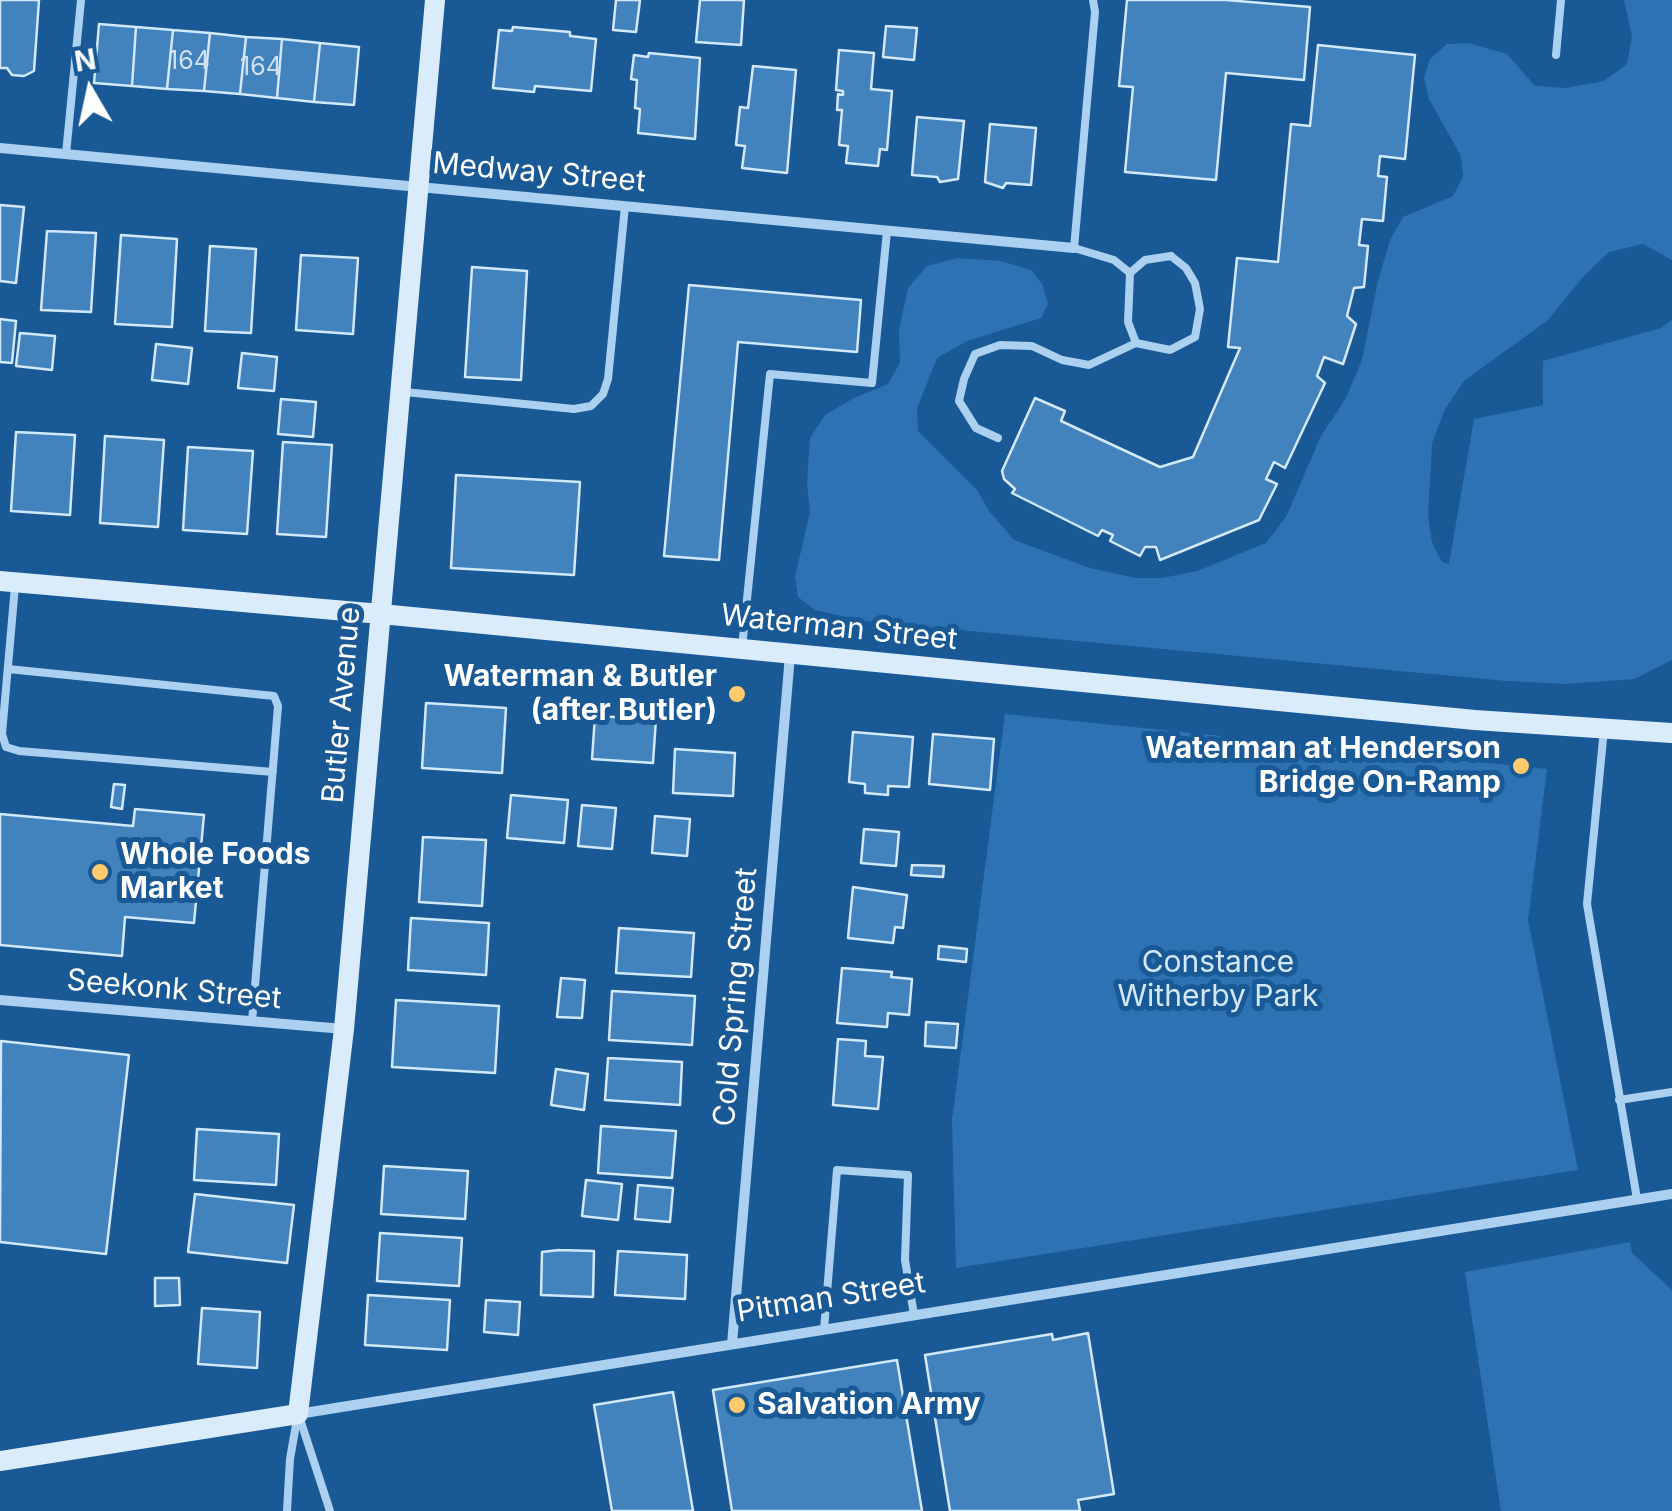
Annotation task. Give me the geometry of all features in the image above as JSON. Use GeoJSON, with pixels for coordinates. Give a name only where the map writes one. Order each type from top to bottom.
{"type":"FeatureCollection","features":[{"type":"Feature","properties":{"kind":"street","name":"Butler Avenue"},"geometry":{"type":"LineString","coordinates":[[298,1414],[344,1029],[435,0]]}},
{"type":"Feature","properties":{"kind":"street","name":"Medway Street"},"geometry":{"type":"LineString","coordinates":[[0,148],[1074,248]]}},
{"type":"Feature","properties":{"kind":"street","name":"Waterman Street"},"geometry":{"type":"LineString","coordinates":[[8,581],[1475,720],[1672,733]]}},
{"type":"Feature","properties":{"kind":"street","name":"Cold Spring Street"},"geometry":{"type":"LineString","coordinates":[[732,1344],[790,654]]}},
{"type":"Feature","properties":{"kind":"street","name":"Seekonk Street"},"geometry":{"type":"LineString","coordinates":[[0,1000],[344,1029]]}},
{"type":"Feature","properties":{"kind":"street","name":"Pitman Street"},"geometry":{"type":"LineString","coordinates":[[0,1462],[1672,1194]]}},
{"type":"Feature","properties":{"kind":"lane"},"geometry":{"type":"LineString","coordinates":[[66,154],[81,0]]}},
{"type":"Feature","properties":{"kind":"lane"},"geometry":{"type":"LineString","coordinates":[[1093,0],[1096,12],[1074,248],[1114,260],[1130,274]]}},
{"type":"Feature","properties":{"kind":"lane"},"geometry":{"type":"LineString","coordinates":[[1556,54],[1561,0]]}},
{"type":"Feature","properties":{"kind":"lane"},"geometry":{"type":"LineString","coordinates":[[400,392],[574,409],[591,406],[608,379],[624,206]]}},
{"type":"Feature","properties":{"kind":"lane"},"geometry":{"type":"LineString","coordinates":[[742,649],[770,374],[872,383],[886,231]]}},
{"type":"Feature","properties":{"kind":"lane"},"geometry":{"type":"LineString","coordinates":[[998,438],[976,428],[959,401],[975,354],[1000,345],[1032,346],[1062,360],[1089,365],[1136,343],[1170,350],[1195,337],[1200,310],[1195,284],[1186,268],[1171,256],[1145,260],[1130,274],[1128,322],[1136,343]]}},
{"type":"Feature","properties":{"kind":"lane"},"geometry":{"type":"LineString","coordinates":[[8,581],[8,669],[2,734],[6,746],[19,751],[273,772]]}},
{"type":"Feature","properties":{"kind":"lane"},"geometry":{"type":"LineString","coordinates":[[8,669],[274,696],[278,706],[252,1022]]}},
{"type":"Feature","properties":{"kind":"lane"},"geometry":{"type":"LineString","coordinates":[[1604,729],[1587,904],[1637,1199]]}},
{"type":"Feature","properties":{"kind":"lane"},"geometry":{"type":"LineString","coordinates":[[1619,1100],[1672,1092]]}},
{"type":"Feature","properties":{"kind":"lane"},"geometry":{"type":"LineString","coordinates":[[824,1330],[837,1170],[908,1175],[905,1260],[914,1315]]}},
{"type":"Feature","properties":{"kind":"lane"},"geometry":{"type":"LineString","coordinates":[[287,1511],[298,1414]]}},
{"type":"Feature","properties":{"kind":"lane"},"geometry":{"type":"LineString","coordinates":[[298,1414],[330,1511]]}},
{"type":"Feature","properties":{"kind":"green space"},"geometry":{"type":"Polygon","coordinates":[[[1624,0],[1672,0],[1672,260],[1643,244],[1609,252],[1548,320],[1464,381],[1445,409],[1432,443],[1428,515],[1432,543],[1442,562],[1449,564],[1474,419],[1543,405],[1543,361],[1661,328],[1672,320],[1672,660],[1634,679],[1565,684],[1507,681],[863,621],[815,610],[798,597],[795,577],[810,512],[810,438],[825,415],[888,384],[900,363],[899,330],[908,288],[927,266],[957,258],[1000,261],[1031,270],[1042,284],[1048,304],[1041,318],[967,341],[937,358],[917,408],[918,431],[977,490],[1014,540],[1090,568],[1136,578],[1197,571],[1266,543],[1286,517],[1321,436],[1346,398],[1362,360],[1390,240],[1403,217],[1453,196],[1463,176],[1461,156],[1429,99],[1424,78],[1430,59],[1447,44],[1469,43],[1507,54],[1535,86],[1566,88],[1604,81],[1627,64],[1632,36],[1624,0]]]}},
{"type":"Feature","properties":{"kind":"green space","name":"Constance Witherby Park"},"geometry":{"type":"Polygon","coordinates":[[[1005,714],[1547,769],[1528,920],[1578,1170],[956,1268],[952,1120],[1005,714]]]}},
{"type":"Feature","properties":{"kind":"green space"},"geometry":{"type":"Polygon","coordinates":[[[1630,1242],[1632,1253],[1672,1290],[1672,1511],[1501,1511],[1465,1272],[1630,1242]]]}},
{"type":"Feature","properties":{"kind":"building"},"geometry":{"type":"Polygon","coordinates":[[[0,0],[39,0],[34,71],[24,76],[0,68],[0,0]]]}},
{"type":"Feature","properties":{"kind":"building"},"geometry":{"type":"Polygon","coordinates":[[[616,0],[640,0],[636,32],[613,30],[616,0]]]}},
{"type":"Feature","properties":{"kind":"building"},"geometry":{"type":"Polygon","coordinates":[[[700,0],[744,0],[741,45],[696,42],[700,0]]]}},
{"type":"Feature","properties":{"kind":"building"},"geometry":{"type":"Polygon","coordinates":[[[1127,0],[1226,0],[1310,7],[1304,80],[1226,73],[1216,180],[1125,172],[1133,87],[1119,86],[1127,0]]]}},
{"type":"Feature","properties":{"kind":"building"},"geometry":{"type":"Polygon","coordinates":[[[99,24],[136,27],[132,86],[94,83],[99,24]]]}},
{"type":"Feature","properties":{"kind":"building"},"geometry":{"type":"Polygon","coordinates":[[[886,26],[917,28],[914,60],[883,57],[886,26]]]}},
{"type":"Feature","properties":{"kind":"building"},"geometry":{"type":"Polygon","coordinates":[[[136,27],[173,30],[167,89],[132,86],[136,27]]]}},
{"type":"Feature","properties":{"kind":"building"},"geometry":{"type":"Polygon","coordinates":[[[513,27],[570,32],[570,36],[596,39],[591,91],[535,86],[534,92],[493,88],[499,30],[512,31],[513,27]]]}},
{"type":"Feature","properties":{"kind":"building"},"geometry":{"type":"Polygon","coordinates":[[[173,30],[210,33],[204,91],[167,89],[173,30]]]}},
{"type":"Feature","properties":{"kind":"building"},"geometry":{"type":"Polygon","coordinates":[[[210,33],[246,37],[240,94],[204,91],[210,33]]]}},
{"type":"Feature","properties":{"kind":"building"},"geometry":{"type":"Polygon","coordinates":[[[246,37],[282,39],[277,98],[240,94],[246,37]]]}},
{"type":"Feature","properties":{"kind":"building"},"geometry":{"type":"Polygon","coordinates":[[[282,39],[320,43],[314,102],[277,98],[282,39]]]}},
{"type":"Feature","properties":{"kind":"building"},"geometry":{"type":"Polygon","coordinates":[[[320,43],[359,47],[354,105],[314,102],[320,43]]]}},
{"type":"Feature","properties":{"kind":"building"},"geometry":{"type":"Polygon","coordinates":[[[1318,45],[1415,55],[1405,159],[1380,156],[1378,176],[1387,177],[1383,221],[1362,219],[1359,245],[1368,246],[1364,287],[1354,288],[1347,316],[1356,324],[1343,364],[1324,357],[1317,376],[1325,383],[1285,468],[1274,462],[1266,479],[1277,484],[1259,520],[1160,560],[1156,547],[1145,547],[1140,556],[1110,541],[1113,535],[1102,530],[1098,536],[1012,493],[1015,489],[1004,479],[1002,471],[1035,398],[1065,411],[1061,421],[1160,467],[1193,457],[1240,348],[1228,347],[1237,258],[1278,262],[1291,124],[1310,126],[1318,45]]]}},
{"type":"Feature","properties":{"kind":"building"},"geometry":{"type":"Polygon","coordinates":[[[839,50],[874,53],[871,89],[892,91],[887,150],[880,149],[878,166],[846,163],[848,146],[839,145],[842,110],[837,110],[838,94],[843,95],[843,91],[836,90],[839,50]]]}},
{"type":"Feature","properties":{"kind":"building"},"geometry":{"type":"Polygon","coordinates":[[[649,53],[700,58],[695,139],[638,133],[637,80],[631,79],[634,55],[648,57],[649,53]]]}},
{"type":"Feature","properties":{"kind":"building"},"geometry":{"type":"Polygon","coordinates":[[[753,66],[796,70],[787,173],[742,168],[745,146],[736,145],[740,107],[748,108],[753,66]]]}},
{"type":"Feature","properties":{"kind":"building"},"geometry":{"type":"Polygon","coordinates":[[[917,117],[964,121],[958,179],[940,182],[937,177],[912,175],[917,117]]]}},
{"type":"Feature","properties":{"kind":"building"},"geometry":{"type":"Polygon","coordinates":[[[990,124],[1036,128],[1031,185],[1006,183],[1003,188],[985,182],[990,124]]]}},
{"type":"Feature","properties":{"kind":"building"},"geometry":{"type":"Polygon","coordinates":[[[0,205],[24,207],[16,283],[0,281],[0,205]]]}},
{"type":"Feature","properties":{"kind":"building"},"geometry":{"type":"Polygon","coordinates":[[[47,231],[96,233],[91,312],[41,310],[47,231]]]}},
{"type":"Feature","properties":{"kind":"building"},"geometry":{"type":"Polygon","coordinates":[[[121,235],[177,239],[172,327],[115,324],[121,235]]]}},
{"type":"Feature","properties":{"kind":"building"},"geometry":{"type":"Polygon","coordinates":[[[210,246],[256,249],[251,333],[205,331],[210,246]]]}},
{"type":"Feature","properties":{"kind":"building"},"geometry":{"type":"Polygon","coordinates":[[[301,255],[358,258],[353,334],[296,330],[301,255]]]}},
{"type":"Feature","properties":{"kind":"building"},"geometry":{"type":"Polygon","coordinates":[[[472,267],[527,271],[521,380],[465,377],[472,267]]]}},
{"type":"Feature","properties":{"kind":"building"},"geometry":{"type":"Polygon","coordinates":[[[689,285],[861,300],[857,352],[738,342],[719,560],[664,556],[689,285]]]}},
{"type":"Feature","properties":{"kind":"building"},"geometry":{"type":"Polygon","coordinates":[[[0,319],[16,321],[12,363],[0,362],[0,319]]]}},
{"type":"Feature","properties":{"kind":"building"},"geometry":{"type":"Polygon","coordinates":[[[20,333],[55,336],[52,370],[16,366],[20,333]]]}},
{"type":"Feature","properties":{"kind":"building"},"geometry":{"type":"Polygon","coordinates":[[[156,344],[192,348],[188,384],[152,380],[156,344]]]}},
{"type":"Feature","properties":{"kind":"building"},"geometry":{"type":"Polygon","coordinates":[[[242,353],[277,357],[274,391],[238,388],[242,353]]]}},
{"type":"Feature","properties":{"kind":"building"},"geometry":{"type":"Polygon","coordinates":[[[281,399],[316,402],[313,437],[278,434],[281,399]]]}},
{"type":"Feature","properties":{"kind":"building"},"geometry":{"type":"Polygon","coordinates":[[[16,432],[75,435],[70,515],[11,511],[16,432]]]}},
{"type":"Feature","properties":{"kind":"building"},"geometry":{"type":"Polygon","coordinates":[[[105,436],[164,440],[158,527],[100,523],[105,436]]]}},
{"type":"Feature","properties":{"kind":"building"},"geometry":{"type":"Polygon","coordinates":[[[283,442],[332,445],[326,537],[277,534],[283,442]]]}},
{"type":"Feature","properties":{"kind":"building"},"geometry":{"type":"Polygon","coordinates":[[[188,447],[253,451],[247,534],[183,530],[188,447]]]}},
{"type":"Feature","properties":{"kind":"building"},"geometry":{"type":"Polygon","coordinates":[[[456,475],[580,482],[574,575],[451,568],[456,475]]]}},
{"type":"Feature","properties":{"kind":"building"},"geometry":{"type":"Polygon","coordinates":[[[426,703],[506,708],[502,773],[422,768],[426,703]]]}},
{"type":"Feature","properties":{"kind":"building"},"geometry":{"type":"Polygon","coordinates":[[[595,716],[656,719],[653,763],[592,759],[595,716]]]}},
{"type":"Feature","properties":{"kind":"building"},"geometry":{"type":"Polygon","coordinates":[[[853,732],[913,737],[909,787],[888,786],[888,795],[865,793],[865,784],[849,782],[853,732]]]}},
{"type":"Feature","properties":{"kind":"building"},"geometry":{"type":"Polygon","coordinates":[[[933,734],[994,739],[990,790],[929,784],[933,734]]]}},
{"type":"Feature","properties":{"kind":"building"},"geometry":{"type":"Polygon","coordinates":[[[675,749],[735,753],[733,796],[673,793],[675,749]]]}},
{"type":"Feature","properties":{"kind":"building"},"geometry":{"type":"Polygon","coordinates":[[[114,784],[125,785],[122,809],[111,807],[114,784]]]}},
{"type":"Feature","properties":{"kind":"building"},"geometry":{"type":"Polygon","coordinates":[[[511,795],[568,800],[564,843],[507,838],[511,795]]]}},
{"type":"Feature","properties":{"kind":"building"},"geometry":{"type":"Polygon","coordinates":[[[582,805],[616,808],[612,849],[578,846],[582,805]]]}},
{"type":"Feature","properties":{"kind":"building","name":"Whole Foods Market"},"geometry":{"type":"Polygon","coordinates":[[[135,809],[204,815],[194,923],[125,917],[122,956],[0,945],[0,814],[133,826],[135,809]]]}},
{"type":"Feature","properties":{"kind":"building"},"geometry":{"type":"Polygon","coordinates":[[[655,816],[690,819],[687,856],[652,853],[655,816]]]}},
{"type":"Feature","properties":{"kind":"building"},"geometry":{"type":"Polygon","coordinates":[[[864,829],[899,832],[896,866],[861,863],[864,829]]]}},
{"type":"Feature","properties":{"kind":"building"},"geometry":{"type":"Polygon","coordinates":[[[423,837],[486,840],[482,906],[419,902],[423,837]]]}},
{"type":"Feature","properties":{"kind":"building"},"geometry":{"type":"Polygon","coordinates":[[[912,865],[944,866],[943,877],[911,875],[912,865]]]}},
{"type":"Feature","properties":{"kind":"building"},"geometry":{"type":"Polygon","coordinates":[[[853,887],[907,895],[903,928],[895,927],[893,943],[848,938],[853,887]]]}},
{"type":"Feature","properties":{"kind":"building"},"geometry":{"type":"Polygon","coordinates":[[[411,918],[489,923],[486,975],[408,970],[411,918]]]}},
{"type":"Feature","properties":{"kind":"building"},"geometry":{"type":"Polygon","coordinates":[[[619,928],[694,933],[691,977],[616,973],[619,928]]]}},
{"type":"Feature","properties":{"kind":"building"},"geometry":{"type":"Polygon","coordinates":[[[939,946],[967,949],[966,962],[938,959],[939,946]]]}},
{"type":"Feature","properties":{"kind":"building"},"geometry":{"type":"Polygon","coordinates":[[[842,968],[892,972],[891,977],[912,979],[909,1015],[888,1013],[887,1027],[837,1023],[842,968]]]}},
{"type":"Feature","properties":{"kind":"building"},"geometry":{"type":"Polygon","coordinates":[[[561,978],[585,980],[582,1018],[557,1017],[561,978]]]}},
{"type":"Feature","properties":{"kind":"building"},"geometry":{"type":"Polygon","coordinates":[[[612,991],[695,996],[692,1045],[609,1040],[612,991]]]}},
{"type":"Feature","properties":{"kind":"building"},"geometry":{"type":"Polygon","coordinates":[[[396,1000],[499,1006],[495,1073],[392,1067],[396,1000]]]}},
{"type":"Feature","properties":{"kind":"building"},"geometry":{"type":"Polygon","coordinates":[[[926,1022],[958,1024],[956,1048],[925,1046],[926,1022]]]}},
{"type":"Feature","properties":{"kind":"building"},"geometry":{"type":"Polygon","coordinates":[[[838,1039],[866,1041],[865,1056],[883,1057],[878,1109],[833,1105],[838,1039]]]}},
{"type":"Feature","properties":{"kind":"building"},"geometry":{"type":"Polygon","coordinates":[[[1,1041],[129,1055],[106,1254],[0,1242],[1,1041]]]}},
{"type":"Feature","properties":{"kind":"building"},"geometry":{"type":"Polygon","coordinates":[[[608,1058],[682,1062],[680,1105],[605,1100],[608,1058]]]}},
{"type":"Feature","properties":{"kind":"building"},"geometry":{"type":"Polygon","coordinates":[[[556,1069],[588,1074],[584,1110],[551,1105],[556,1069]]]}},
{"type":"Feature","properties":{"kind":"building"},"geometry":{"type":"Polygon","coordinates":[[[601,1126],[676,1131],[672,1178],[598,1173],[601,1126]]]}},
{"type":"Feature","properties":{"kind":"building"},"geometry":{"type":"Polygon","coordinates":[[[197,1129],[279,1134],[276,1185],[194,1180],[197,1129]]]}},
{"type":"Feature","properties":{"kind":"building"},"geometry":{"type":"Polygon","coordinates":[[[384,1166],[468,1171],[465,1219],[381,1214],[384,1166]]]}},
{"type":"Feature","properties":{"kind":"building"},"geometry":{"type":"Polygon","coordinates":[[[586,1180],[622,1184],[618,1220],[582,1216],[586,1180]]]}},
{"type":"Feature","properties":{"kind":"building"},"geometry":{"type":"Polygon","coordinates":[[[638,1185],[673,1188],[670,1222],[635,1219],[638,1185]]]}},
{"type":"Feature","properties":{"kind":"building"},"geometry":{"type":"Polygon","coordinates":[[[195,1194],[294,1205],[287,1263],[188,1252],[195,1194]]]}},
{"type":"Feature","properties":{"kind":"building"},"geometry":{"type":"Polygon","coordinates":[[[380,1233],[462,1238],[459,1286],[377,1281],[380,1233]]]}},
{"type":"Feature","properties":{"kind":"building"},"geometry":{"type":"Polygon","coordinates":[[[594,1251],[593,1297],[541,1295],[542,1252],[594,1251]]]}},
{"type":"Feature","properties":{"kind":"building"},"geometry":{"type":"Polygon","coordinates":[[[618,1251],[687,1255],[685,1299],[615,1295],[618,1251]]]}},
{"type":"Feature","properties":{"kind":"building"},"geometry":{"type":"Polygon","coordinates":[[[155,1278],[179,1278],[180,1305],[155,1306],[155,1278]]]}},
{"type":"Feature","properties":{"kind":"building"},"geometry":{"type":"Polygon","coordinates":[[[368,1295],[450,1300],[447,1350],[365,1345],[368,1295]]]}},
{"type":"Feature","properties":{"kind":"building"},"geometry":{"type":"Polygon","coordinates":[[[486,1300],[520,1302],[518,1335],[484,1332],[486,1300]]]}},
{"type":"Feature","properties":{"kind":"building"},"geometry":{"type":"Polygon","coordinates":[[[202,1308],[260,1312],[257,1368],[198,1364],[202,1308]]]}},
{"type":"Feature","properties":{"kind":"building"},"geometry":{"type":"Polygon","coordinates":[[[1088,1333],[1114,1494],[1078,1500],[1080,1511],[950,1511],[925,1355],[1052,1334],[1053,1340],[1088,1333]]]}},
{"type":"Feature","properties":{"kind":"building"},"geometry":{"type":"Polygon","coordinates":[[[897,1360],[922,1511],[732,1511],[713,1390],[897,1360]]]}},
{"type":"Feature","properties":{"kind":"building"},"geometry":{"type":"Polygon","coordinates":[[[673,1392],[693,1511],[612,1511],[594,1405],[673,1392]]]}},
{"type":"Feature","properties":{"kind":"place","name":"Waterman & Butler (after Butler)"},"geometry":{"type":"Point","coordinates":[737,694]}},
{"type":"Feature","properties":{"kind":"place","name":"Waterman at Henderson Bridge On-Ramp"},"geometry":{"type":"Point","coordinates":[1521,766]}},
{"type":"Feature","properties":{"kind":"place","name":"Whole Foods Market"},"geometry":{"type":"Point","coordinates":[100,872]}},
{"type":"Feature","properties":{"kind":"place","name":"Salvation Army"},"geometry":{"type":"Point","coordinates":[737,1405]}}]}
